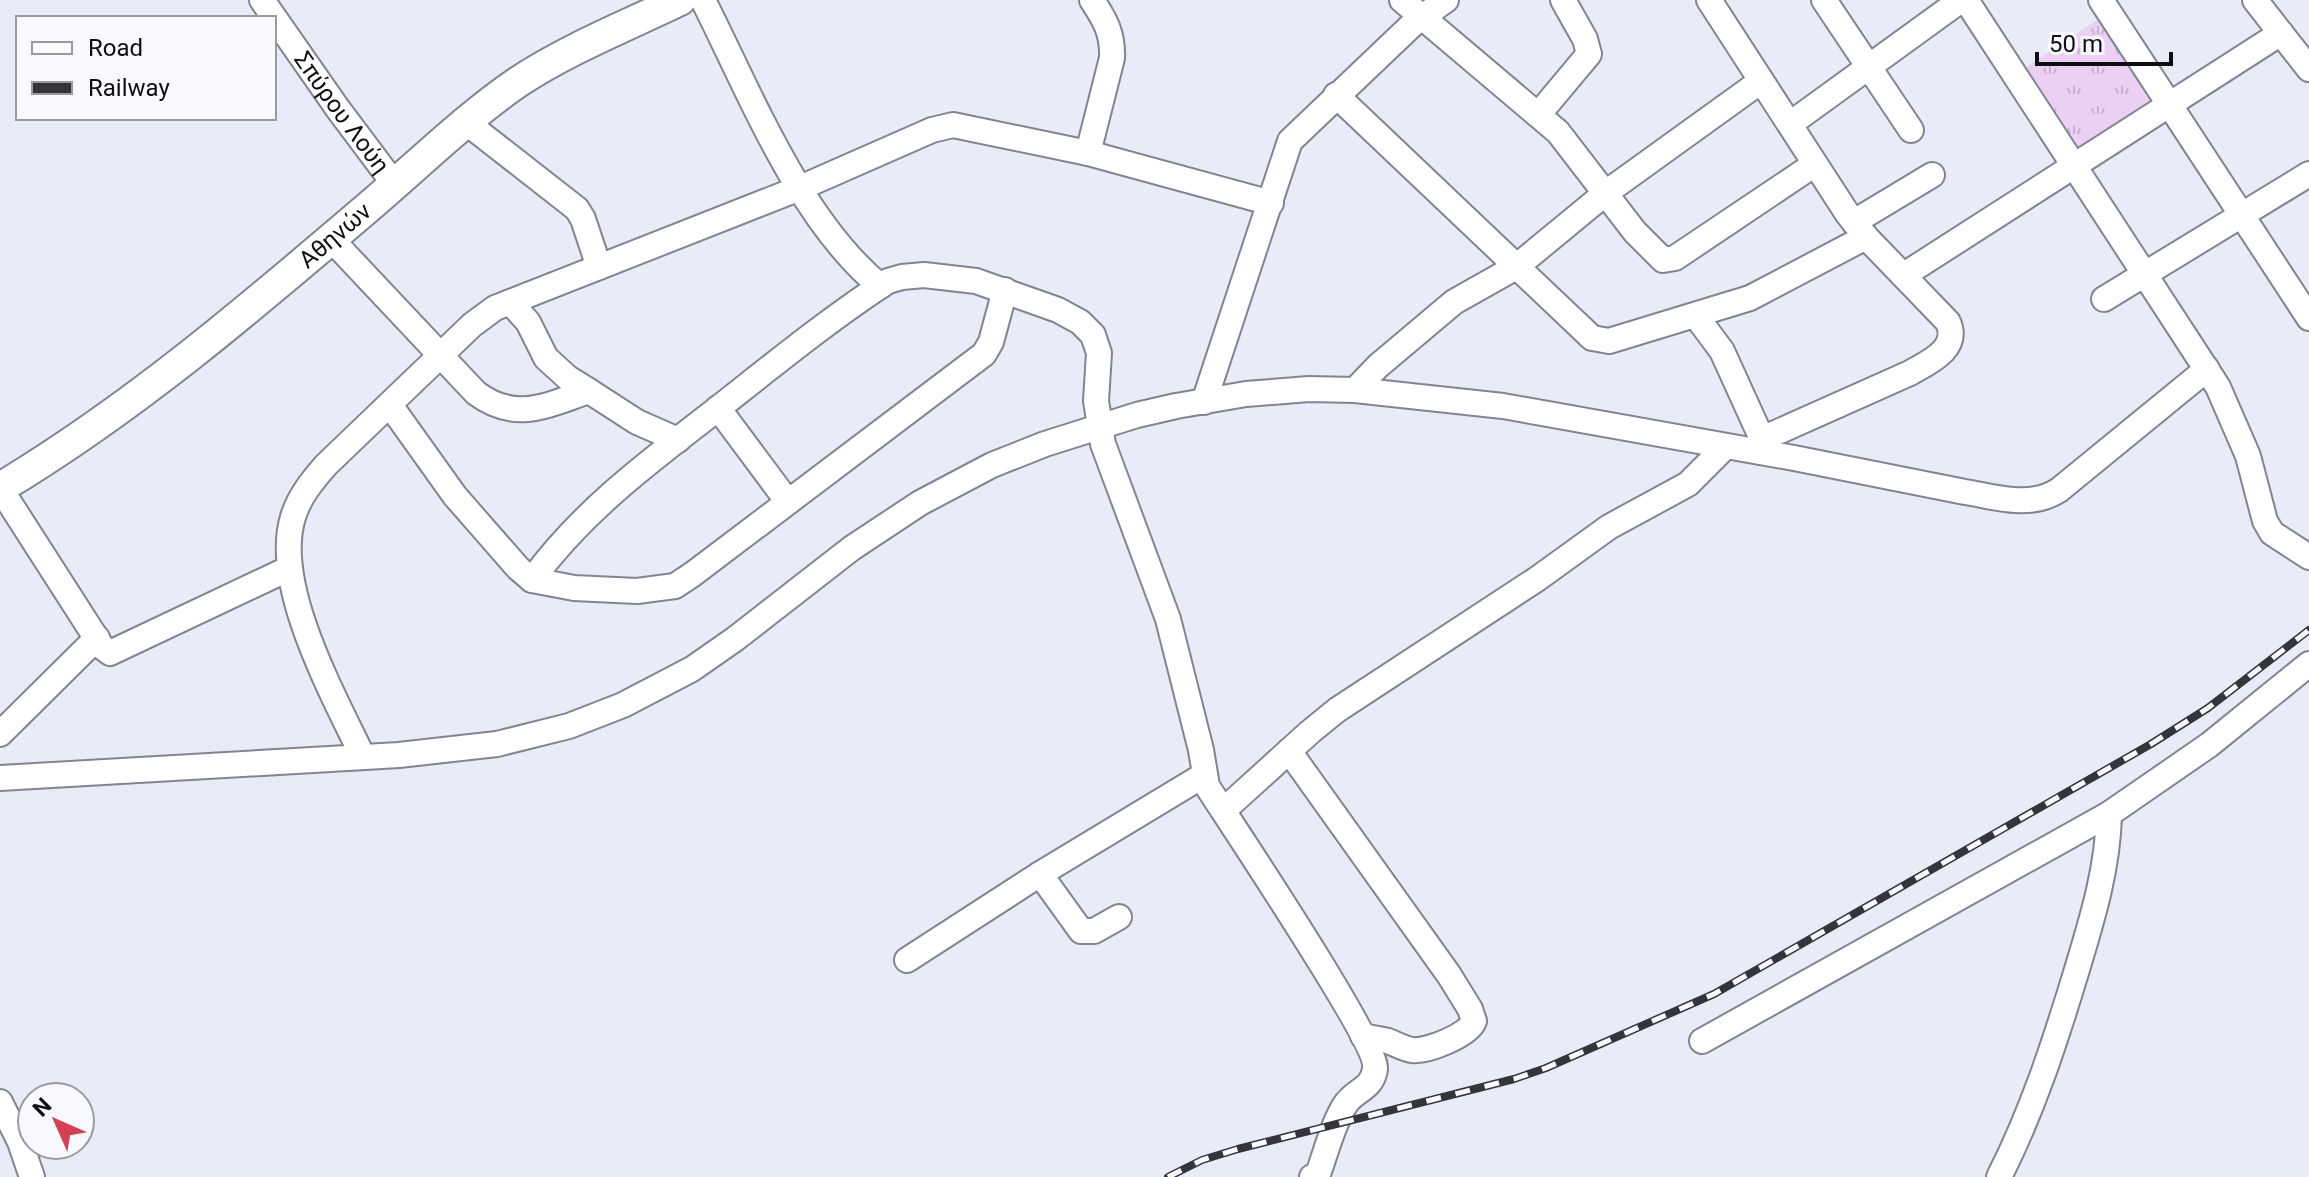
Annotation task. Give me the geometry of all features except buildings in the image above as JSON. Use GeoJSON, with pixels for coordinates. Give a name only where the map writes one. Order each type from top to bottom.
{"type":"FeatureCollection","features":[{"type":"Feature","properties":{"kind":"main road","name":"Αθηνών"},"geometry":{"type":"LineString","coordinates":[[0,488],[101,423],[331,239],[508,89],[538,70],[680,0]]}},
{"type":"Feature","properties":{"kind":"street"},"geometry":{"type":"LineString","coordinates":[[703,0],[800,188],[856,264],[880,286]]}},
{"type":"Feature","properties":{"kind":"street"},"geometry":{"type":"LineString","coordinates":[[1088,153],[1113,45],[1109,27],[1092,0]]}},
{"type":"Feature","properties":{"kind":"street"},"geometry":{"type":"LineString","coordinates":[[1402,0],[1566,141],[1635,232],[1658,256],[1669,261],[1815,164]]}},
{"type":"Feature","properties":{"kind":"street"},"geometry":{"type":"LineString","coordinates":[[1204,402],[1290,141],[1422,16],[1446,0]]}},
{"type":"Feature","properties":{"kind":"street"},"geometry":{"type":"LineString","coordinates":[[1538,115],[1589,54],[1585,39],[1563,0]]}},
{"type":"Feature","properties":{"kind":"street"},"geometry":{"type":"LineString","coordinates":[[1709,0],[1860,230],[1950,325],[1952,337],[1942,352],[1910,373],[1761,446]]}},
{"type":"Feature","properties":{"kind":"street"},"geometry":{"type":"LineString","coordinates":[[1824,0],[1911,130]]}},
{"type":"Feature","properties":{"kind":"street"},"geometry":{"type":"LineString","coordinates":[[1790,124],[1964,0],[2207,369],[2241,437],[2265,521],[2272,533],[2309,557]]}},
{"type":"Feature","properties":{"kind":"street"},"geometry":{"type":"LineString","coordinates":[[2101,0],[2241,215],[2306,308]]}},
{"type":"Feature","properties":{"kind":"street"},"geometry":{"type":"LineString","coordinates":[[2255,0],[2309,69]]}},
{"type":"Feature","properties":{"kind":"street","name":"Σπύρου Λούη"},"geometry":{"type":"LineString","coordinates":[[276,20],[395,185]]}},
{"type":"Feature","properties":{"kind":"street"},"geometry":{"type":"LineString","coordinates":[[1904,275],[2281,33]]}},
{"type":"Feature","properties":{"kind":"street"},"geometry":{"type":"LineString","coordinates":[[1355,390],[1378,366],[1454,302],[1516,267],[1607,192],[1761,81]]}},
{"type":"Feature","properties":{"kind":"street"},"geometry":{"type":"LineString","coordinates":[[1336,95],[1592,338],[1601,341],[1750,298],[1860,230],[1932,175]]}},
{"type":"Feature","properties":{"kind":"street"},"geometry":{"type":"LineString","coordinates":[[467,123],[577,209],[599,267]]}},
{"type":"Feature","properties":{"kind":"street"},"geometry":{"type":"LineString","coordinates":[[362,755],[330,689],[297,599],[288,542],[292,519],[308,487],[339,453],[483,316],[510,302],[800,188],[932,130],[953,125],[1088,153],[1271,203]]}},
{"type":"Feature","properties":{"kind":"street"},"geometry":{"type":"LineString","coordinates":[[2104,299],[2309,174]]}},
{"type":"Feature","properties":{"kind":"street"},"geometry":{"type":"LineString","coordinates":[[331,239],[476,393],[509,409],[529,409],[589,391]]}},
{"type":"Feature","properties":{"kind":"street"},"geometry":{"type":"LineString","coordinates":[[532,580],[555,548],[582,520],[718,408],[880,286],[902,277],[936,275],[968,279],[1005,290],[1074,318],[1093,335],[1099,353],[1095,392],[1100,428],[1111,469],[1168,619],[1207,786],[1375,1059],[1375,1071],[1365,1089],[1345,1105],[1318,1174],[1312,1177]]}},
{"type":"Feature","properties":{"kind":"street"},"geometry":{"type":"LineString","coordinates":[[390,405],[455,496],[532,580],[555,586],[602,590],[646,590],[675,586],[984,354],[991,342],[1005,290]]}},
{"type":"Feature","properties":{"kind":"street"},"geometry":{"type":"LineString","coordinates":[[510,302],[528,322],[546,358],[568,378],[637,422],[678,440]]}},
{"type":"Feature","properties":{"kind":"street"},"geometry":{"type":"LineString","coordinates":[[1696,316],[1722,351],[1761,446]]}},
{"type":"Feature","properties":{"kind":"street"},"geometry":{"type":"LineString","coordinates":[[0,778],[399,755],[497,744],[557,730],[623,705],[671,681],[714,654],[841,556],[920,503],[1004,461],[1137,415],[1204,402],[1266,392],[1355,390],[1503,406],[1725,447],[1761,446],[2014,500],[2041,500],[2059,490],[2207,369]]}},
{"type":"Feature","properties":{"kind":"street"},"geometry":{"type":"LineString","coordinates":[[718,408],[788,502]]}},
{"type":"Feature","properties":{"kind":"street"},"geometry":{"type":"LineString","coordinates":[[1224,810],[1310,732],[1365,690],[1491,611],[1609,527],[1688,484],[1725,447]]}},
{"type":"Feature","properties":{"kind":"street"},"geometry":{"type":"LineString","coordinates":[[0,488],[107,652],[117,651],[290,568]]}},
{"type":"Feature","properties":{"kind":"street"},"geometry":{"type":"LineString","coordinates":[[0,734],[97,638]]}},
{"type":"Feature","properties":{"kind":"street"},"geometry":{"type":"LineString","coordinates":[[1702,1041],[2109,814],[2209,745],[2309,664]]}},
{"type":"Feature","properties":{"kind":"street"},"geometry":{"type":"LineString","coordinates":[[1289,751],[1449,975],[1474,1021],[1471,1029],[1462,1034],[1421,1050],[1363,1036]]}},
{"type":"Feature","properties":{"kind":"street"},"geometry":{"type":"LineString","coordinates":[[907,960],[1040,874],[1204,775]]}},
{"type":"Feature","properties":{"kind":"street"},"geometry":{"type":"LineString","coordinates":[[1999,1177],[2033,1103],[2057,1037],[2101,889],[2108,848],[2109,814]]}},
{"type":"Feature","properties":{"kind":"street"},"geometry":{"type":"LineString","coordinates":[[1040,874],[1081,931],[1094,931],[1119,917]]}},
{"type":"Feature","properties":{"kind":"street"},"geometry":{"type":"LineString","coordinates":[[0,1102],[20,1142],[32,1177]]}},
{"type":"Feature","properties":{"kind":"green space"},"geometry":{"type":"Polygon","coordinates":[[[2100,18],[2153,104],[2078,152],[2025,68],[2100,18]]]}},
{"type":"Feature","properties":{"kind":"railway"},"geometry":{"type":"LineString","coordinates":[[1168,1177],[1202,1160],[1238,1149],[1514,1079],[1714,994],[2151,744],[2208,708],[2309,630]]}}]}
